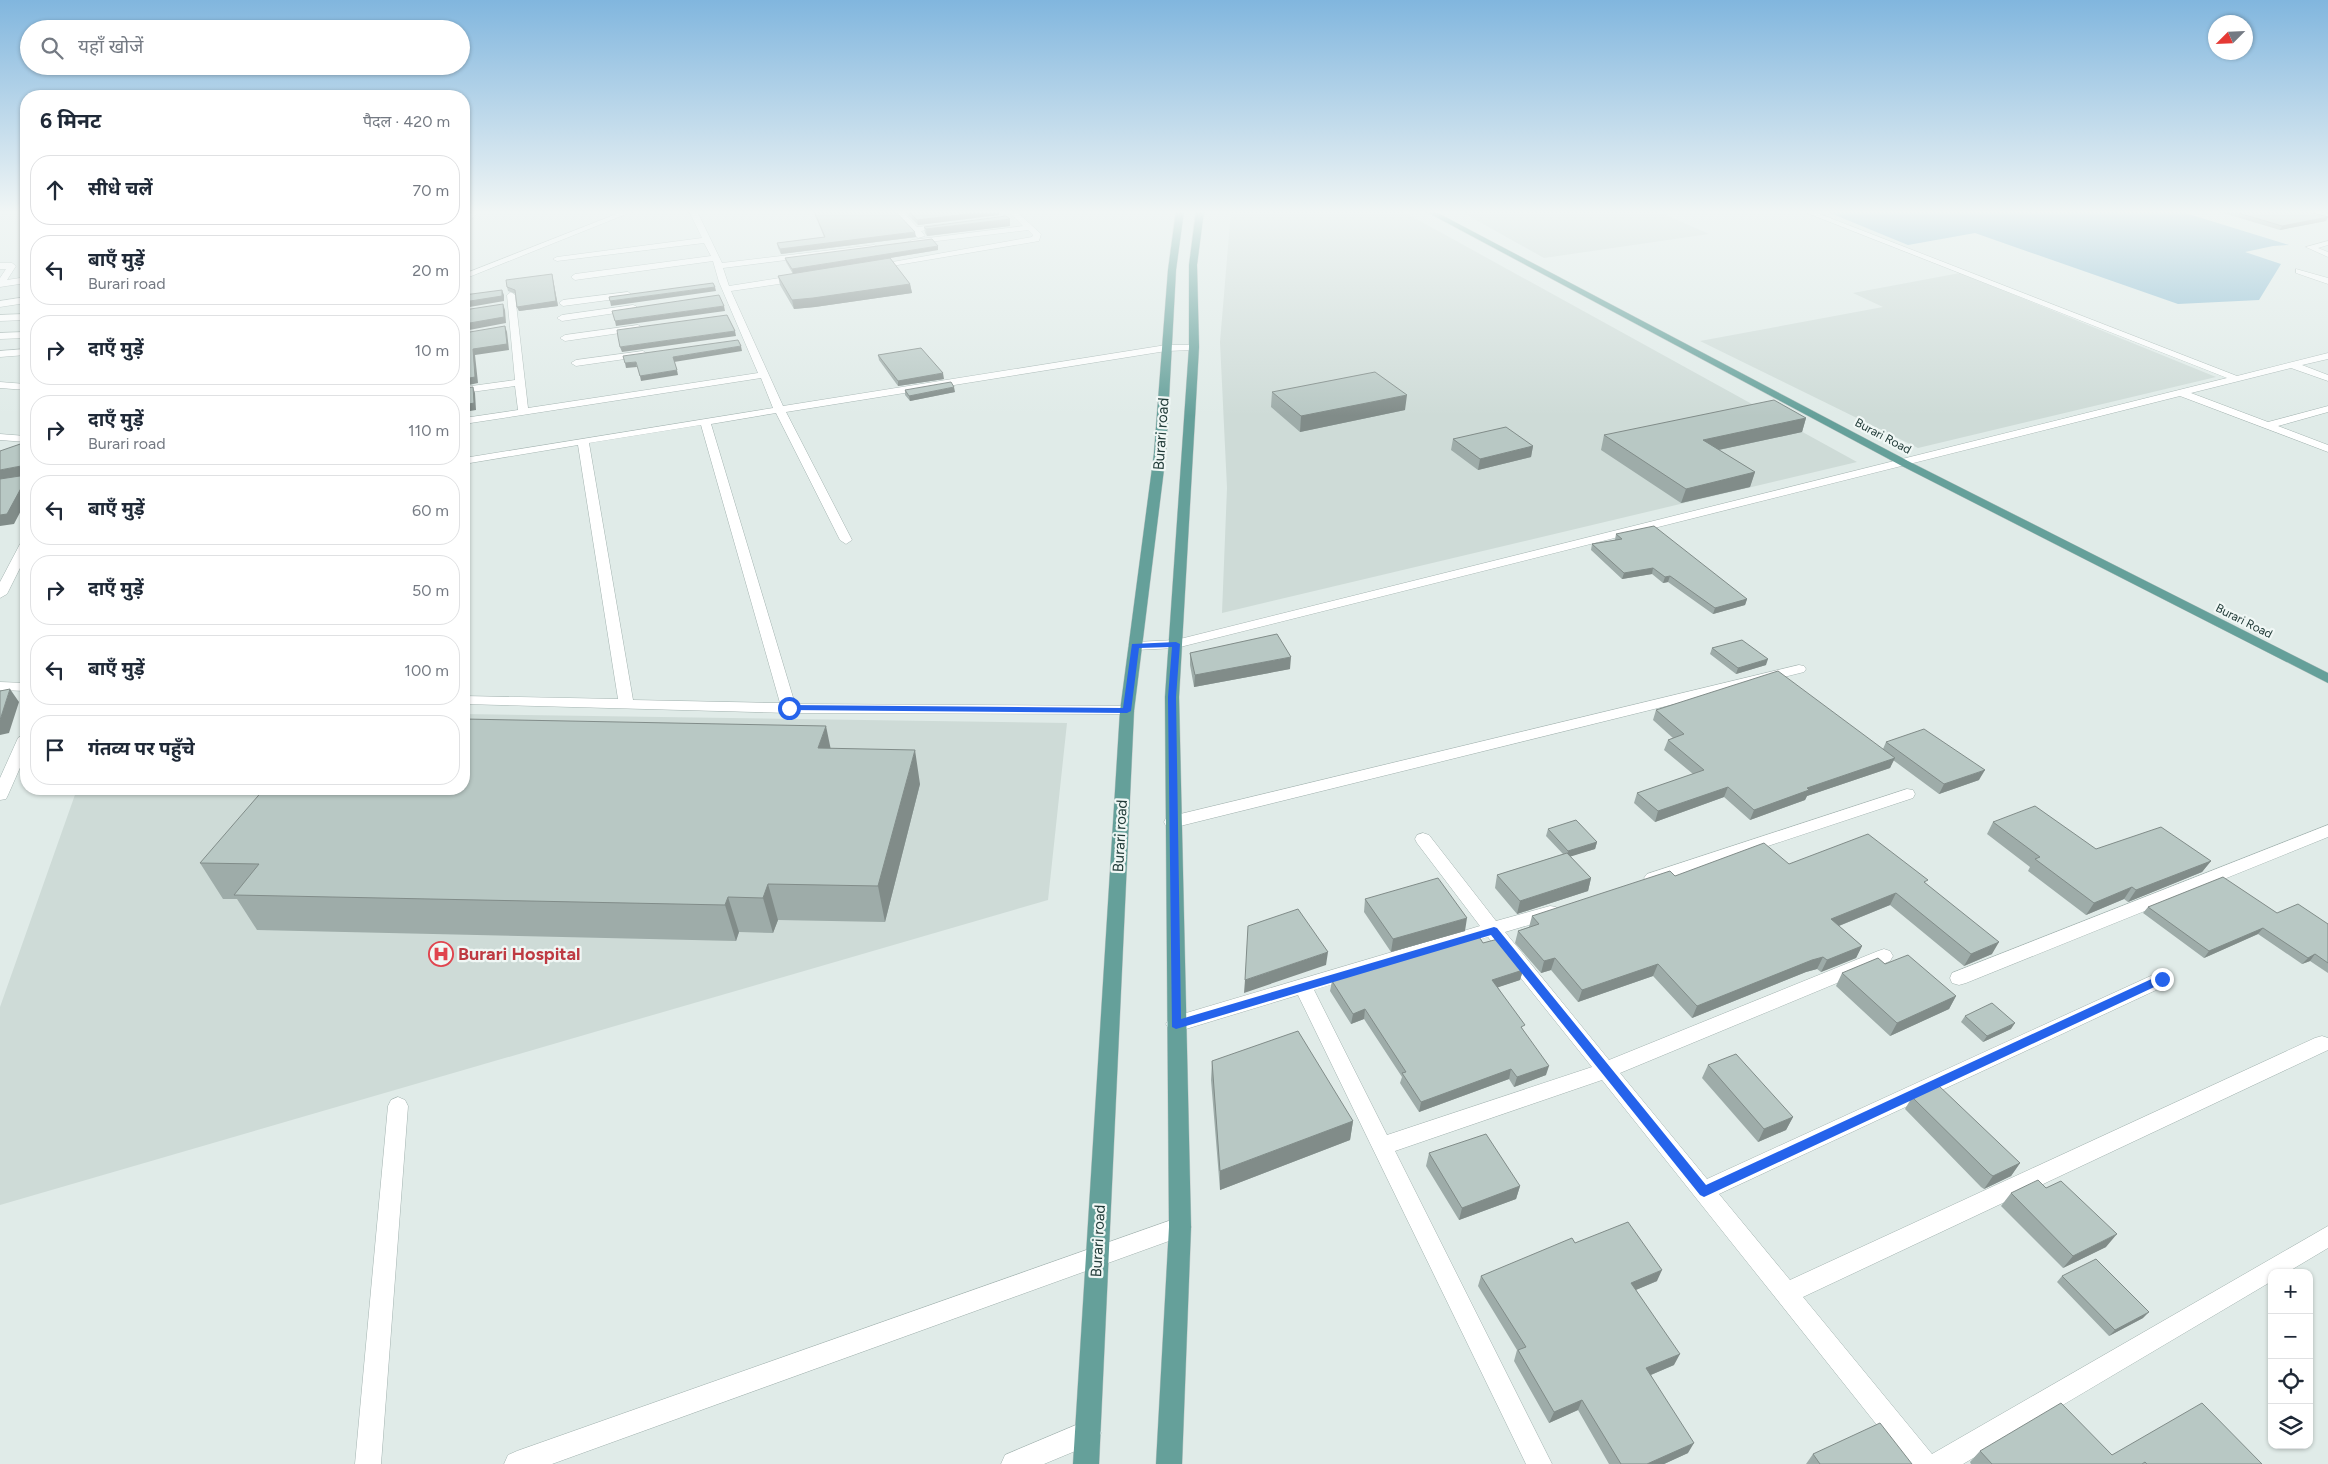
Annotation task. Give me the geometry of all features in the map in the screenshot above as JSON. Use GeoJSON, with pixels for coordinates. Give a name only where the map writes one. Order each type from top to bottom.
{"type":"FeatureCollection","features":[{"type":"Feature","properties":{"kind":"main road","name":"Burari road"},"geometry":{"type":"LineString","coordinates":[[1086,1464],[1127,711],[1160,453],[1171,279]]}},
{"type":"Feature","properties":{"kind":"main road","name":"Burari road"},"geometry":{"type":"LineString","coordinates":[[1169,1464],[1180,1227],[1172,822],[1172,697],[1194,348],[1193,279]]}},
{"type":"Feature","properties":{"kind":"main road","name":"Burari Road"},"geometry":{"type":"LineString","coordinates":[[1558,279],[1904,463],[2328,679]]}},
{"type":"Feature","properties":{"kind":"street"},"geometry":{"type":"LineString","coordinates":[[3,279],[0,284],[20,281]]}},
{"type":"Feature","properties":{"kind":"street"},"geometry":{"type":"LineString","coordinates":[[721,279],[733,315],[744,339],[764,375],[846,540]]}},
{"type":"Feature","properties":{"kind":"street"},"geometry":{"type":"LineString","coordinates":[[723,289],[789,279]]}},
{"type":"Feature","properties":{"kind":"street"},"geometry":{"type":"LineString","coordinates":[[1981,279],[2237,379]]}},
{"type":"Feature","properties":{"kind":"street"},"geometry":{"type":"LineString","coordinates":[[563,303],[638,293]]}},
{"type":"Feature","properties":{"kind":"street"},"geometry":{"type":"LineString","coordinates":[[0,304],[20,301]]}},
{"type":"Feature","properties":{"kind":"street"},"geometry":{"type":"LineString","coordinates":[[508,302],[523,412]]}},
{"type":"Feature","properties":{"kind":"street"},"geometry":{"type":"LineString","coordinates":[[562,318],[641,307]]}},
{"type":"Feature","properties":{"kind":"street"},"geometry":{"type":"LineString","coordinates":[[0,318],[20,316]]}},
{"type":"Feature","properties":{"kind":"street"},"geometry":{"type":"LineString","coordinates":[[565,338],[652,326]]}},
{"type":"Feature","properties":{"kind":"street"},"geometry":{"type":"LineString","coordinates":[[0,336],[20,335]]}},
{"type":"Feature","properties":{"kind":"street"},"geometry":{"type":"LineString","coordinates":[[470,460],[1166,348],[1194,348]]}},
{"type":"Feature","properties":{"kind":"street"},"geometry":{"type":"LineString","coordinates":[[0,354],[20,352]]}},
{"type":"Feature","properties":{"kind":"street"},"geometry":{"type":"LineString","coordinates":[[576,363],[653,352]]}},
{"type":"Feature","properties":{"kind":"street"},"geometry":{"type":"LineString","coordinates":[[1135,646],[1176,644],[1436,577],[2183,394],[2328,356]]}},
{"type":"Feature","properties":{"kind":"street"},"geometry":{"type":"LineString","coordinates":[[2292,365],[2328,378]]}},
{"type":"Feature","properties":{"kind":"street"},"geometry":{"type":"LineString","coordinates":[[470,420],[764,375]]}},
{"type":"Feature","properties":{"kind":"street"},"geometry":{"type":"LineString","coordinates":[[470,389],[520,382]]}},
{"type":"Feature","properties":{"kind":"street"},"geometry":{"type":"LineString","coordinates":[[0,385],[20,387]]}},
{"type":"Feature","properties":{"kind":"street"},"geometry":{"type":"LineString","coordinates":[[2183,394],[2328,449]]}},
{"type":"Feature","properties":{"kind":"street"},"geometry":{"type":"LineString","coordinates":[[2268,426],[2328,408]]}},
{"type":"Feature","properties":{"kind":"street"},"geometry":{"type":"LineString","coordinates":[[705,421],[789,708]]}},
{"type":"Feature","properties":{"kind":"street"},"geometry":{"type":"LineString","coordinates":[[0,437],[20,439]]}},
{"type":"Feature","properties":{"kind":"street"},"geometry":{"type":"LineString","coordinates":[[583,441],[626,703]]}},
{"type":"Feature","properties":{"kind":"street"},"geometry":{"type":"LineString","coordinates":[[0,594],[20,556]]}},
{"type":"Feature","properties":{"kind":"street"},"geometry":{"type":"LineString","coordinates":[[1172,822],[1799,669]]}},
{"type":"Feature","properties":{"kind":"street"},"geometry":{"type":"LineString","coordinates":[[0,686],[20,687]]}},
{"type":"Feature","properties":{"kind":"street"},"geometry":{"type":"LineString","coordinates":[[470,700],[789,708],[1127,711]]}},
{"type":"Feature","properties":{"kind":"street"},"geometry":{"type":"LineString","coordinates":[[0,795],[20,751]]}},
{"type":"Feature","properties":{"kind":"street"},"geometry":{"type":"LineString","coordinates":[[1634,884],[1907,794]]}},
{"type":"Feature","properties":{"kind":"street"},"geometry":{"type":"LineString","coordinates":[[1959,978],[2328,831]]}},
{"type":"Feature","properties":{"kind":"street"},"geometry":{"type":"LineString","coordinates":[[1423,839],[1494,931],[1924,1464]]}},
{"type":"Feature","properties":{"kind":"street"},"geometry":{"type":"LineString","coordinates":[[1176,1024],[1494,931],[1569,906]]}},
{"type":"Feature","properties":{"kind":"street"},"geometry":{"type":"LineString","coordinates":[[1382,1146],[1606,1070],[1884,956]]}},
{"type":"Feature","properties":{"kind":"street"},"geometry":{"type":"LineString","coordinates":[[1704,1191],[2162,979]]}},
{"type":"Feature","properties":{"kind":"street"},"geometry":{"type":"LineString","coordinates":[[1304,988],[1539,1464]]}},
{"type":"Feature","properties":{"kind":"street"},"geometry":{"type":"LineString","coordinates":[[1786,1293],[2322,1044]]}},
{"type":"Feature","properties":{"kind":"street"},"geometry":{"type":"LineString","coordinates":[[368,1464],[398,1106]]}},
{"type":"Feature","properties":{"kind":"street"},"geometry":{"type":"LineString","coordinates":[[517,1464],[1180,1227]]}},
{"type":"Feature","properties":{"kind":"street"},"geometry":{"type":"LineString","coordinates":[[1939,1464],[2328,1236]]}},
{"type":"Feature","properties":{"kind":"street"},"geometry":{"type":"LineString","coordinates":[[1014,1464],[1088,1433]]}},
{"type":"Feature","properties":{"kind":"shaded area"},"geometry":{"type":"Polygon","coordinates":[[[1225,279],[1526,279],[1857,462],[1222,613],[1227,488],[1220,342],[1225,279]]]}},
{"type":"Feature","properties":{"kind":"shaded area"},"geometry":{"type":"Polygon","coordinates":[[[1926,279],[1976,279],[2216,377],[1918,448],[1700,341],[1883,307],[1853,293],[1926,279]]]}},
{"type":"Feature","properties":{"kind":"shaded area","name":"Burari Hospital"},"geometry":{"type":"Polygon","coordinates":[[[470,714],[1067,723],[1048,900],[0,1205],[0,1007],[75,795],[470,795],[470,714]]]}},
{"type":"Feature","properties":{"kind":"water"},"geometry":{"type":"Polygon","coordinates":[[[2107,279],[2272,279],[2259,300],[2178,304],[2107,279]]]}},
{"type":"Feature","properties":{"kind":"building"},"geometry":{"type":"Polygon","coordinates":[[[553,279],[556,301],[517,307],[515,290],[507,287],[506,280],[553,279]]]}},
{"type":"Feature","properties":{"kind":"building"},"geometry":{"type":"Polygon","coordinates":[[[780,279],[906,279],[910,284],[813,298],[792,300],[780,279]]]}},
{"type":"Feature","properties":{"kind":"building"},"geometry":{"type":"Polygon","coordinates":[[[713,283],[715,287],[610,301],[609,297],[713,283]]]}},
{"type":"Feature","properties":{"kind":"building"},"geometry":{"type":"Polygon","coordinates":[[[502,290],[502,296],[470,301],[470,294],[502,290]]]}},
{"type":"Feature","properties":{"kind":"building"},"geometry":{"type":"Polygon","coordinates":[[[719,295],[724,306],[615,321],[612,311],[719,295]]]}},
{"type":"Feature","properties":{"kind":"building"},"geometry":{"type":"Polygon","coordinates":[[[503,304],[504,317],[470,323],[470,309],[503,304]]]}},
{"type":"Feature","properties":{"kind":"building"},"geometry":{"type":"Polygon","coordinates":[[[727,315],[735,331],[620,347],[617,330],[727,315]]]}},
{"type":"Feature","properties":{"kind":"building"},"geometry":{"type":"Polygon","coordinates":[[[505,326],[507,344],[473,349],[475,377],[470,378],[470,332],[505,326]]]}},
{"type":"Feature","properties":{"kind":"building"},"geometry":{"type":"Polygon","coordinates":[[[738,340],[741,346],[673,357],[677,370],[640,376],[636,362],[625,363],[623,356],[738,340]]]}},
{"type":"Feature","properties":{"kind":"building"},"geometry":{"type":"Polygon","coordinates":[[[921,348],[943,373],[898,381],[878,355],[921,348]]]}},
{"type":"Feature","properties":{"kind":"building"},"geometry":{"type":"Polygon","coordinates":[[[1375,372],[1407,395],[1301,416],[1272,392],[1375,372]]]}},
{"type":"Feature","properties":{"kind":"building"},"geometry":{"type":"Polygon","coordinates":[[[951,382],[954,387],[909,396],[905,390],[951,382]]]}},
{"type":"Feature","properties":{"kind":"building"},"geometry":{"type":"Polygon","coordinates":[[[470,387],[473,387],[474,403],[470,404],[470,387]]]}},
{"type":"Feature","properties":{"kind":"building"},"geometry":{"type":"Polygon","coordinates":[[[1774,400],[1806,418],[1703,440],[1755,472],[1686,489],[1604,435],[1774,400]]]}},
{"type":"Feature","properties":{"kind":"building"},"geometry":{"type":"Polygon","coordinates":[[[1506,427],[1533,446],[1480,459],[1453,439],[1506,427]]]}},
{"type":"Feature","properties":{"kind":"building"},"geometry":{"type":"Polygon","coordinates":[[[20,444],[20,466],[0,470],[0,451],[20,444]]]}},
{"type":"Feature","properties":{"kind":"building"},"geometry":{"type":"Polygon","coordinates":[[[20,476],[20,490],[7,514],[0,515],[0,479],[20,476]]]}},
{"type":"Feature","properties":{"kind":"building"},"geometry":{"type":"Polygon","coordinates":[[[1654,526],[1747,599],[1715,608],[1670,576],[1665,577],[1653,568],[1624,573],[1592,544],[1622,539],[1616,534],[1654,526]]]}},
{"type":"Feature","properties":{"kind":"building"},"geometry":{"type":"Polygon","coordinates":[[[1277,634],[1291,657],[1195,675],[1190,653],[1277,634]]]}},
{"type":"Feature","properties":{"kind":"building"},"geometry":{"type":"Polygon","coordinates":[[[1742,640],[1768,659],[1738,668],[1712,648],[1742,640]]]}},
{"type":"Feature","properties":{"kind":"building"},"geometry":{"type":"Polygon","coordinates":[[[1778,671],[1895,758],[1807,788],[1809,790],[1754,810],[1728,787],[1658,811],[1637,793],[1704,770],[1668,740],[1684,734],[1656,710],[1778,671]]]}},
{"type":"Feature","properties":{"kind":"building"},"geometry":{"type":"Polygon","coordinates":[[[10,689],[0,720],[0,691],[10,689]]]}},
{"type":"Feature","properties":{"kind":"building"},"geometry":{"type":"Polygon","coordinates":[[[470,719],[826,726],[818,748],[915,750],[878,886],[768,884],[763,898],[728,897],[725,905],[234,895],[259,864],[200,863],[259,795],[470,795],[470,719]]]}},
{"type":"Feature","properties":{"kind":"building"},"geometry":{"type":"Polygon","coordinates":[[[1924,729],[1985,770],[1944,784],[1886,742],[1924,729]]]}},
{"type":"Feature","properties":{"kind":"building"},"geometry":{"type":"Polygon","coordinates":[[[2035,806],[2096,849],[2161,827],[2211,861],[2136,890],[2132,887],[2094,903],[2035,859],[2040,857],[1993,822],[2035,806]]]}},
{"type":"Feature","properties":{"kind":"building"},"geometry":{"type":"Polygon","coordinates":[[[1576,820],[1597,842],[1568,851],[1548,829],[1576,820]]]}},
{"type":"Feature","properties":{"kind":"building"},"geometry":{"type":"Polygon","coordinates":[[[1868,834],[1928,880],[1924,882],[1999,942],[1971,954],[1896,893],[1831,919],[1862,946],[1827,960],[1823,957],[1812,960],[1697,1006],[1658,964],[1582,990],[1555,958],[1544,961],[1518,931],[1539,924],[1532,916],[1670,871],[1675,876],[1764,843],[1789,864],[1868,834]]]}},
{"type":"Feature","properties":{"kind":"building"},"geometry":{"type":"Polygon","coordinates":[[[1567,853],[1591,878],[1520,901],[1497,875],[1567,853]]]}},
{"type":"Feature","properties":{"kind":"building"},"geometry":{"type":"Polygon","coordinates":[[[2223,877],[2277,913],[2298,904],[2328,924],[2328,963],[2315,954],[2308,958],[2263,928],[2209,951],[2148,907],[2223,877]]]}},
{"type":"Feature","properties":{"kind":"building"},"geometry":{"type":"Polygon","coordinates":[[[1438,878],[1467,918],[1393,939],[1365,899],[1438,878]]]}},
{"type":"Feature","properties":{"kind":"building"},"geometry":{"type":"Polygon","coordinates":[[[1298,909],[1328,952],[1245,980],[1248,926],[1298,909]]]}},
{"type":"Feature","properties":{"kind":"building"},"geometry":{"type":"Polygon","coordinates":[[[1478,935],[1483,943],[1498,939],[1523,970],[1492,980],[1525,1025],[1521,1027],[1549,1066],[1517,1077],[1511,1069],[1421,1102],[1402,1073],[1406,1072],[1365,1009],[1353,1014],[1332,981],[1478,935]]]}},
{"type":"Feature","properties":{"kind":"building"},"geometry":{"type":"Polygon","coordinates":[[[1908,955],[1956,996],[1897,1023],[1842,973],[1878,958],[1885,964],[1908,955]]]}},
{"type":"Feature","properties":{"kind":"building"},"geometry":{"type":"Polygon","coordinates":[[[1992,1003],[2015,1023],[1987,1036],[1965,1016],[1992,1003]]]}},
{"type":"Feature","properties":{"kind":"building"},"geometry":{"type":"Polygon","coordinates":[[[1298,1031],[1353,1121],[1220,1171],[1212,1061],[1298,1031]]]}},
{"type":"Feature","properties":{"kind":"building"},"geometry":{"type":"Polygon","coordinates":[[[1736,1054],[1793,1117],[1764,1129],[1708,1065],[1736,1054]]]}},
{"type":"Feature","properties":{"kind":"building"},"geometry":{"type":"Polygon","coordinates":[[[1938,1085],[2020,1163],[1993,1176],[1990,1174],[1912,1097],[1938,1085]]]}},
{"type":"Feature","properties":{"kind":"building"},"geometry":{"type":"Polygon","coordinates":[[[1486,1134],[1520,1186],[1462,1208],[1429,1153],[1486,1134]]]}},
{"type":"Feature","properties":{"kind":"building"},"geometry":{"type":"Polygon","coordinates":[[[2038,1180],[2046,1188],[2061,1181],[2117,1234],[2073,1256],[2011,1193],[2038,1180]]]}},
{"type":"Feature","properties":{"kind":"building"},"geometry":{"type":"Polygon","coordinates":[[[1628,1222],[1662,1270],[1631,1283],[1680,1354],[1646,1368],[1694,1443],[1647,1464],[1621,1464],[1582,1400],[1554,1412],[1518,1350],[1526,1347],[1481,1276],[1572,1238],[1575,1243],[1628,1222]]]}},
{"type":"Feature","properties":{"kind":"building"},"geometry":{"type":"Polygon","coordinates":[[[2096,1259],[2149,1312],[2115,1330],[2062,1276],[2096,1259]]]}},
{"type":"Feature","properties":{"kind":"building"},"geometry":{"type":"Polygon","coordinates":[[[2061,1403],[2112,1455],[2202,1403],[2262,1464],[2147,1464],[2145,1462],[2142,1464],[1992,1464],[1980,1451],[2061,1403]]]}},
{"type":"Feature","properties":{"kind":"building"},"geometry":{"type":"Polygon","coordinates":[[[1880,1423],[1912,1464],[1820,1464],[1813,1454],[1880,1423]]]}},
{"type":"Feature","properties":{"kind":"place","name":"Burari Hospital"},"geometry":{"type":"Point","coordinates":[441,954]}},
{"type":"Feature","properties":{"kind":"route"},"geometry":{"type":"LineString","coordinates":[[789,708],[1127,711],[1135,646],[1176,644],[1172,697],[1172,822],[1176,1024],[1494,931],[1704,1191],[2162,979]]}}]}
